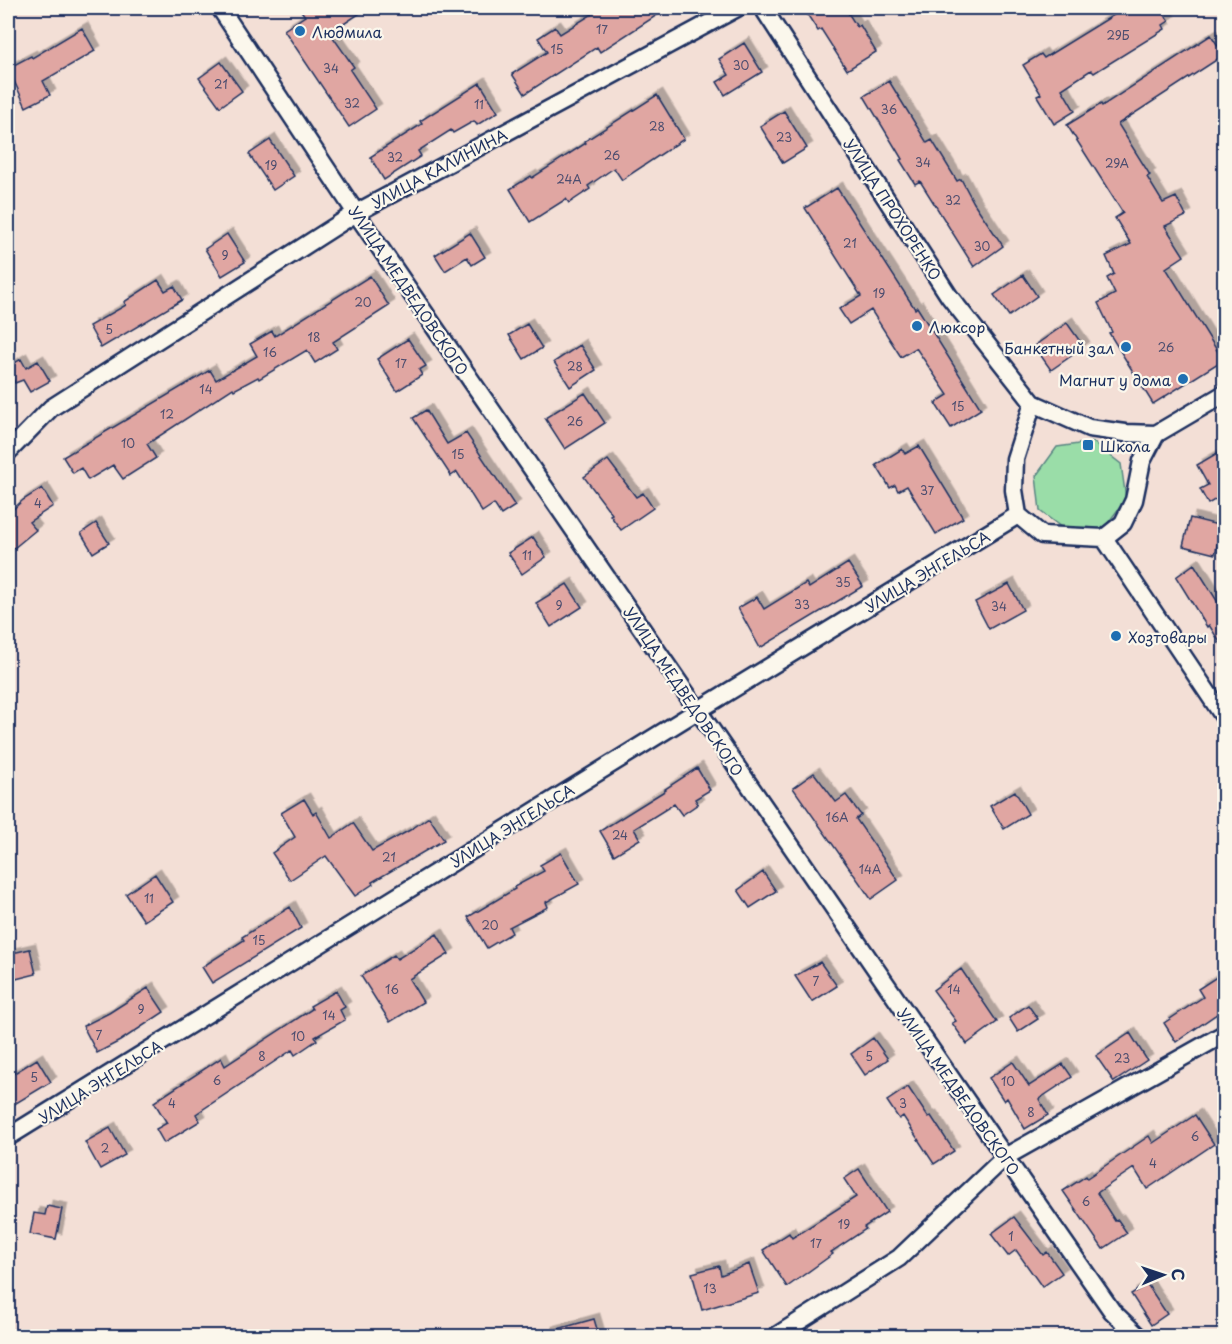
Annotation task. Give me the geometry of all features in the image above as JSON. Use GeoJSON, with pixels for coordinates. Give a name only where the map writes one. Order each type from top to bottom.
{"type":"FeatureCollection","features":[{"type":"Feature","properties":{"kind":"street","name":"УЛИЦА МЕДВЕДОВСКОГО"},"geometry":{"type":"LineString","coordinates":[[220,8],[356,213],[1005,1157],[1112,1311],[1138,1336]]}},
{"type":"Feature","properties":{"kind":"street","name":"УЛИЦА КАЛИНИНА"},"geometry":{"type":"LineString","coordinates":[[8,453],[51,408],[356,213],[737,8]]}},
{"type":"Feature","properties":{"kind":"street","name":"УЛИЦА ПРОХОРЕНКО"},"geometry":{"type":"LineString","coordinates":[[763,8],[949,296],[1033,402],[1089,428],[1156,434]]}},
{"type":"Feature","properties":{"kind":"street"},"geometry":{"type":"LineString","coordinates":[[1033,402],[1015,459],[1014,490],[1018,515],[1042,535],[1104,538],[1123,523],[1134,500],[1142,461],[1156,434],[1224,394]]}},
{"type":"Feature","properties":{"kind":"street","name":"УЛИЦА ЭНГЕЛЬСА"},"geometry":{"type":"LineString","coordinates":[[8,1137],[1018,515]]}},
{"type":"Feature","properties":{"kind":"street"},"geometry":{"type":"LineString","coordinates":[[1104,538],[1224,717]]}},
{"type":"Feature","properties":{"kind":"street"},"geometry":{"type":"LineString","coordinates":[[777,1336],[899,1258],[1005,1157],[1224,1034]]}},
{"type":"Feature","properties":{"kind":"green space"},"geometry":{"type":"Polygon","coordinates":[[[1093,442],[1121,464],[1126,499],[1104,528],[1069,533],[1040,511],[1036,476],[1057,447],[1093,442]]]}},
{"type":"Feature","properties":{"kind":"building"},"geometry":{"type":"Polygon","coordinates":[[[299,8],[368,8],[330,33],[354,67],[350,70],[376,109],[349,127],[284,30],[305,16],[299,8]]]}},
{"type":"Feature","properties":{"kind":"building"},"geometry":{"type":"Polygon","coordinates":[[[602,8],[668,8],[600,52],[597,47],[525,94],[512,74],[547,52],[538,38],[555,27],[560,34],[602,8]]]}},
{"type":"Feature","properties":{"kind":"building"},"geometry":{"type":"Polygon","coordinates":[[[803,8],[845,8],[857,27],[860,25],[876,52],[847,70],[821,29],[818,31],[803,8]]]}},
{"type":"Feature","properties":{"kind":"building"},"geometry":{"type":"Polygon","coordinates":[[[1125,8],[1160,8],[1169,21],[1163,25],[1165,29],[1094,73],[1091,70],[1062,89],[1075,111],[1054,124],[1037,96],[1041,94],[1023,65],[1041,54],[1044,58],[1125,8]]]}},
{"type":"Feature","properties":{"kind":"building"},"geometry":{"type":"Polygon","coordinates":[[[82,28],[95,51],[43,81],[50,95],[26,107],[8,68],[31,56],[32,58],[82,28]]]}},
{"type":"Feature","properties":{"kind":"building"},"geometry":{"type":"Polygon","coordinates":[[[1211,35],[1224,55],[1118,124],[1150,175],[1147,177],[1163,203],[1176,197],[1186,216],[1165,226],[1184,256],[1166,268],[1223,360],[1153,404],[1109,333],[1112,332],[1098,303],[1115,294],[1107,278],[1114,274],[1106,256],[1131,244],[1115,218],[1123,213],[1067,125],[1101,104],[1102,106],[1211,35]]]}},
{"type":"Feature","properties":{"kind":"building"},"geometry":{"type":"Polygon","coordinates":[[[744,43],[762,72],[725,95],[717,82],[729,75],[719,59],[744,43]]]}},
{"type":"Feature","properties":{"kind":"building"},"geometry":{"type":"Polygon","coordinates":[[[221,62],[242,91],[220,107],[199,78],[221,62]]]}},
{"type":"Feature","properties":{"kind":"building"},"geometry":{"type":"Polygon","coordinates":[[[889,81],[927,143],[932,140],[957,181],[961,179],[1003,246],[974,267],[920,181],[915,184],[864,96],[889,81]]]}},
{"type":"Feature","properties":{"kind":"building"},"geometry":{"type":"Polygon","coordinates":[[[480,83],[498,112],[477,125],[474,121],[453,133],[451,130],[418,151],[421,156],[384,180],[370,157],[422,124],[420,121],[480,83]]]}},
{"type":"Feature","properties":{"kind":"building"},"geometry":{"type":"Polygon","coordinates":[[[657,95],[684,139],[622,180],[614,168],[588,186],[590,189],[569,203],[566,199],[530,222],[510,189],[531,176],[532,178],[657,95]]]}},
{"type":"Feature","properties":{"kind":"building"},"geometry":{"type":"Polygon","coordinates":[[[784,111],[807,148],[783,163],[760,126],[784,111]]]}},
{"type":"Feature","properties":{"kind":"building"},"geometry":{"type":"Polygon","coordinates":[[[270,140],[294,176],[273,190],[249,154],[270,140]]]}},
{"type":"Feature","properties":{"kind":"building"},"geometry":{"type":"Polygon","coordinates":[[[837,188],[915,309],[917,307],[981,409],[951,428],[935,403],[948,395],[916,348],[901,357],[871,310],[849,324],[839,309],[861,296],[805,208],[837,188]]]}},
{"type":"Feature","properties":{"kind":"building"},"geometry":{"type":"Polygon","coordinates":[[[470,233],[485,257],[472,265],[467,257],[445,271],[435,255],[470,233]]]}},
{"type":"Feature","properties":{"kind":"building"},"geometry":{"type":"Polygon","coordinates":[[[227,234],[245,262],[222,276],[205,249],[227,234]]]}},
{"type":"Feature","properties":{"kind":"building"},"geometry":{"type":"Polygon","coordinates":[[[1023,275],[1037,296],[1009,316],[994,295],[1023,275]]]}},
{"type":"Feature","properties":{"kind":"building"},"geometry":{"type":"Polygon","coordinates":[[[370,276],[389,306],[333,342],[337,349],[315,363],[307,350],[259,379],[258,377],[234,390],[233,388],[147,444],[156,458],[123,479],[113,465],[88,480],[81,468],[73,473],[63,457],[210,370],[216,380],[257,356],[250,344],[272,331],[275,336],[370,276]]]}},
{"type":"Feature","properties":{"kind":"building"},"geometry":{"type":"Polygon","coordinates":[[[158,280],[165,291],[174,286],[182,300],[101,348],[89,326],[126,305],[124,302],[158,280]]]}},
{"type":"Feature","properties":{"kind":"building"},"geometry":{"type":"Polygon","coordinates":[[[1067,323],[1084,347],[1051,370],[1034,346],[1067,323]]]}},
{"type":"Feature","properties":{"kind":"building"},"geometry":{"type":"Polygon","coordinates":[[[527,324],[542,348],[524,359],[509,335],[527,324]]]}},
{"type":"Feature","properties":{"kind":"building"},"geometry":{"type":"Polygon","coordinates":[[[408,339],[426,366],[419,370],[422,375],[397,391],[377,359],[408,339]]]}},
{"type":"Feature","properties":{"kind":"building"},"geometry":{"type":"Polygon","coordinates":[[[580,345],[596,370],[570,387],[554,362],[580,345]]]}},
{"type":"Feature","properties":{"kind":"building"},"geometry":{"type":"Polygon","coordinates":[[[21,359],[26,368],[38,361],[50,381],[30,392],[23,380],[15,383],[8,367],[21,359]]]}},
{"type":"Feature","properties":{"kind":"building"},"geometry":{"type":"Polygon","coordinates":[[[585,393],[605,423],[565,449],[545,418],[585,393]]]}},
{"type":"Feature","properties":{"kind":"building"},"geometry":{"type":"Polygon","coordinates":[[[426,410],[447,444],[466,433],[515,506],[501,515],[494,504],[482,512],[457,472],[451,476],[413,418],[426,410]]]}},
{"type":"Feature","properties":{"kind":"building"},"geometry":{"type":"Polygon","coordinates":[[[919,446],[963,518],[936,534],[907,486],[898,491],[895,485],[890,488],[876,465],[902,449],[905,454],[919,446]]]}},
{"type":"Feature","properties":{"kind":"building"},"geometry":{"type":"Polygon","coordinates":[[[1224,449],[1224,514],[1216,499],[1208,504],[1200,489],[1208,485],[1197,465],[1224,449]]]}},
{"type":"Feature","properties":{"kind":"building"},"geometry":{"type":"Polygon","coordinates":[[[608,460],[636,497],[643,493],[653,508],[621,530],[584,477],[608,460]]]}},
{"type":"Feature","properties":{"kind":"building"},"geometry":{"type":"Polygon","coordinates":[[[42,488],[53,506],[29,522],[36,530],[8,553],[8,514],[23,500],[42,488]]]}},
{"type":"Feature","properties":{"kind":"building"},"geometry":{"type":"Polygon","coordinates":[[[1190,518],[1222,526],[1215,554],[1183,546],[1190,518]]]}},
{"type":"Feature","properties":{"kind":"building"},"geometry":{"type":"Polygon","coordinates":[[[96,523],[109,543],[93,553],[81,533],[96,523]]]}},
{"type":"Feature","properties":{"kind":"building"},"geometry":{"type":"Polygon","coordinates":[[[533,537],[546,557],[522,574],[508,553],[533,537]]]}},
{"type":"Feature","properties":{"kind":"building"},"geometry":{"type":"Polygon","coordinates":[[[848,563],[863,586],[760,648],[738,608],[757,597],[764,609],[806,583],[809,588],[848,563]]]}},
{"type":"Feature","properties":{"kind":"building"},"geometry":{"type":"Polygon","coordinates":[[[1194,564],[1224,612],[1224,649],[1209,625],[1207,627],[1176,577],[1194,564]]]}},
{"type":"Feature","properties":{"kind":"building"},"geometry":{"type":"Polygon","coordinates":[[[567,584],[582,607],[551,627],[536,603],[567,584]]]}},
{"type":"Feature","properties":{"kind":"building"},"geometry":{"type":"Polygon","coordinates":[[[1009,584],[1023,610],[989,629],[975,602],[1009,584]]]}},
{"type":"Feature","properties":{"kind":"building"},"geometry":{"type":"Polygon","coordinates":[[[697,768],[710,790],[695,799],[698,804],[682,815],[674,804],[634,829],[640,839],[614,855],[600,831],[697,768]]]}},
{"type":"Feature","properties":{"kind":"building"},"geometry":{"type":"Polygon","coordinates":[[[814,773],[836,802],[846,795],[861,815],[856,819],[898,880],[871,899],[793,788],[814,773]]]}},
{"type":"Feature","properties":{"kind":"building"},"geometry":{"type":"Polygon","coordinates":[[[1015,791],[1028,814],[1004,829],[990,806],[1015,791]]]}},
{"type":"Feature","properties":{"kind":"building"},"geometry":{"type":"Polygon","coordinates":[[[304,799],[313,814],[316,812],[331,838],[353,823],[372,851],[429,817],[444,840],[372,882],[373,884],[355,896],[326,856],[290,880],[272,853],[295,837],[281,813],[304,799]]]}},
{"type":"Feature","properties":{"kind":"building"},"geometry":{"type":"Polygon","coordinates":[[[561,853],[579,884],[546,902],[548,907],[509,927],[512,933],[487,948],[468,917],[515,889],[514,887],[544,871],[540,865],[561,853]]]}},
{"type":"Feature","properties":{"kind":"building"},"geometry":{"type":"Polygon","coordinates":[[[763,872],[776,891],[750,908],[738,890],[763,872]]]}},
{"type":"Feature","properties":{"kind":"building"},"geometry":{"type":"Polygon","coordinates":[[[155,874],[173,902],[144,921],[126,894],[155,874]]]}},
{"type":"Feature","properties":{"kind":"building"},"geometry":{"type":"Polygon","coordinates":[[[290,907],[301,928],[212,983],[202,967],[244,940],[242,937],[290,907]]]}},
{"type":"Feature","properties":{"kind":"building"},"geometry":{"type":"Polygon","coordinates":[[[437,934],[449,954],[409,979],[423,1002],[390,1022],[361,976],[394,955],[397,959],[437,934]]]}},
{"type":"Feature","properties":{"kind":"building"},"geometry":{"type":"Polygon","coordinates":[[[30,949],[36,974],[8,981],[8,954],[30,949]]]}},
{"type":"Feature","properties":{"kind":"building"},"geometry":{"type":"Polygon","coordinates":[[[820,962],[837,986],[812,1002],[795,976],[820,962]]]}},
{"type":"Feature","properties":{"kind":"building"},"geometry":{"type":"Polygon","coordinates":[[[961,969],[997,1022],[967,1044],[952,1023],[956,1021],[933,990],[961,969]]]}},
{"type":"Feature","properties":{"kind":"building"},"geometry":{"type":"Polygon","coordinates":[[[1218,976],[1224,986],[1224,1009],[1176,1042],[1164,1023],[1203,997],[1198,989],[1218,976]]]}},
{"type":"Feature","properties":{"kind":"building"},"geometry":{"type":"Polygon","coordinates":[[[148,988],[164,1012],[97,1053],[83,1026],[109,1013],[148,988]]]}},
{"type":"Feature","properties":{"kind":"building"},"geometry":{"type":"Polygon","coordinates":[[[336,991],[345,1007],[340,1010],[345,1020],[315,1037],[317,1040],[295,1055],[292,1050],[196,1114],[200,1121],[164,1143],[156,1129],[167,1123],[154,1102],[221,1058],[225,1066],[312,1009],[310,1006],[336,991]]]}},
{"type":"Feature","properties":{"kind":"building"},"geometry":{"type":"Polygon","coordinates":[[[1028,1005],[1038,1019],[1018,1032],[1009,1018],[1028,1005]]]}},
{"type":"Feature","properties":{"kind":"building"},"geometry":{"type":"Polygon","coordinates":[[[1130,1033],[1147,1060],[1114,1082],[1096,1056],[1130,1033]]]}},
{"type":"Feature","properties":{"kind":"building"},"geometry":{"type":"Polygon","coordinates":[[[873,1038],[888,1059],[865,1075],[851,1054],[873,1038]]]}},
{"type":"Feature","properties":{"kind":"building"},"geometry":{"type":"Polygon","coordinates":[[[37,1059],[51,1082],[8,1108],[8,1077],[37,1059]]]}},
{"type":"Feature","properties":{"kind":"building"},"geometry":{"type":"Polygon","coordinates":[[[1013,1062],[1029,1086],[1063,1064],[1072,1077],[1039,1099],[1048,1115],[1025,1129],[1007,1098],[1004,1101],[989,1078],[1013,1062]]]}},
{"type":"Feature","properties":{"kind":"building"},"geometry":{"type":"Polygon","coordinates":[[[908,1087],[954,1151],[934,1164],[903,1116],[899,1119],[887,1101],[908,1087]]]}},
{"type":"Feature","properties":{"kind":"building"},"geometry":{"type":"Polygon","coordinates":[[[1195,1115],[1214,1144],[1147,1189],[1134,1168],[1097,1193],[1115,1221],[1118,1220],[1127,1233],[1103,1249],[1063,1191],[1086,1176],[1087,1178],[1149,1136],[1153,1143],[1195,1115]]]}},
{"type":"Feature","properties":{"kind":"building"},"geometry":{"type":"Polygon","coordinates":[[[110,1128],[125,1155],[100,1169],[85,1142],[110,1128]]]}},
{"type":"Feature","properties":{"kind":"building"},"geometry":{"type":"Polygon","coordinates":[[[859,1169],[887,1212],[864,1227],[866,1229],[831,1252],[833,1254],[787,1287],[763,1250],[789,1233],[792,1238],[856,1197],[844,1179],[859,1169]]]}},
{"type":"Feature","properties":{"kind":"building"},"geometry":{"type":"Polygon","coordinates":[[[47,1206],[62,1209],[56,1239],[30,1234],[34,1213],[45,1215],[47,1206]]]}},
{"type":"Feature","properties":{"kind":"building"},"geometry":{"type":"Polygon","coordinates":[[[1014,1217],[1043,1255],[1047,1252],[1062,1273],[1042,1287],[1016,1250],[1008,1256],[991,1234],[1014,1217]]]}},
{"type":"Feature","properties":{"kind":"building"},"geometry":{"type":"Polygon","coordinates":[[[749,1264],[759,1293],[702,1310],[692,1273],[719,1266],[721,1275],[749,1264]]]}},
{"type":"Feature","properties":{"kind":"building"},"geometry":{"type":"Polygon","coordinates":[[[1147,1284],[1167,1314],[1151,1325],[1131,1294],[1147,1284]]]}},
{"type":"Feature","properties":{"kind":"building"},"geometry":{"type":"Polygon","coordinates":[[[594,1319],[599,1336],[548,1336],[547,1332],[594,1319]]]}},
{"type":"Feature","properties":{"kind":"place","name":"Людмила"},"geometry":{"type":"Point","coordinates":[300,31]}},
{"type":"Feature","properties":{"kind":"place","name":"Люксор"},"geometry":{"type":"Point","coordinates":[917,326]}},
{"type":"Feature","properties":{"kind":"place","name":"Банкетный зал"},"geometry":{"type":"Point","coordinates":[1126,347]}},
{"type":"Feature","properties":{"kind":"place","name":"Магнит у дома"},"geometry":{"type":"Point","coordinates":[1183,379]}},
{"type":"Feature","properties":{"kind":"place","name":"Школа"},"geometry":{"type":"Point","coordinates":[1088,445]}},
{"type":"Feature","properties":{"kind":"place","name":"Хозтовары"},"geometry":{"type":"Point","coordinates":[1116,636]}}]}
